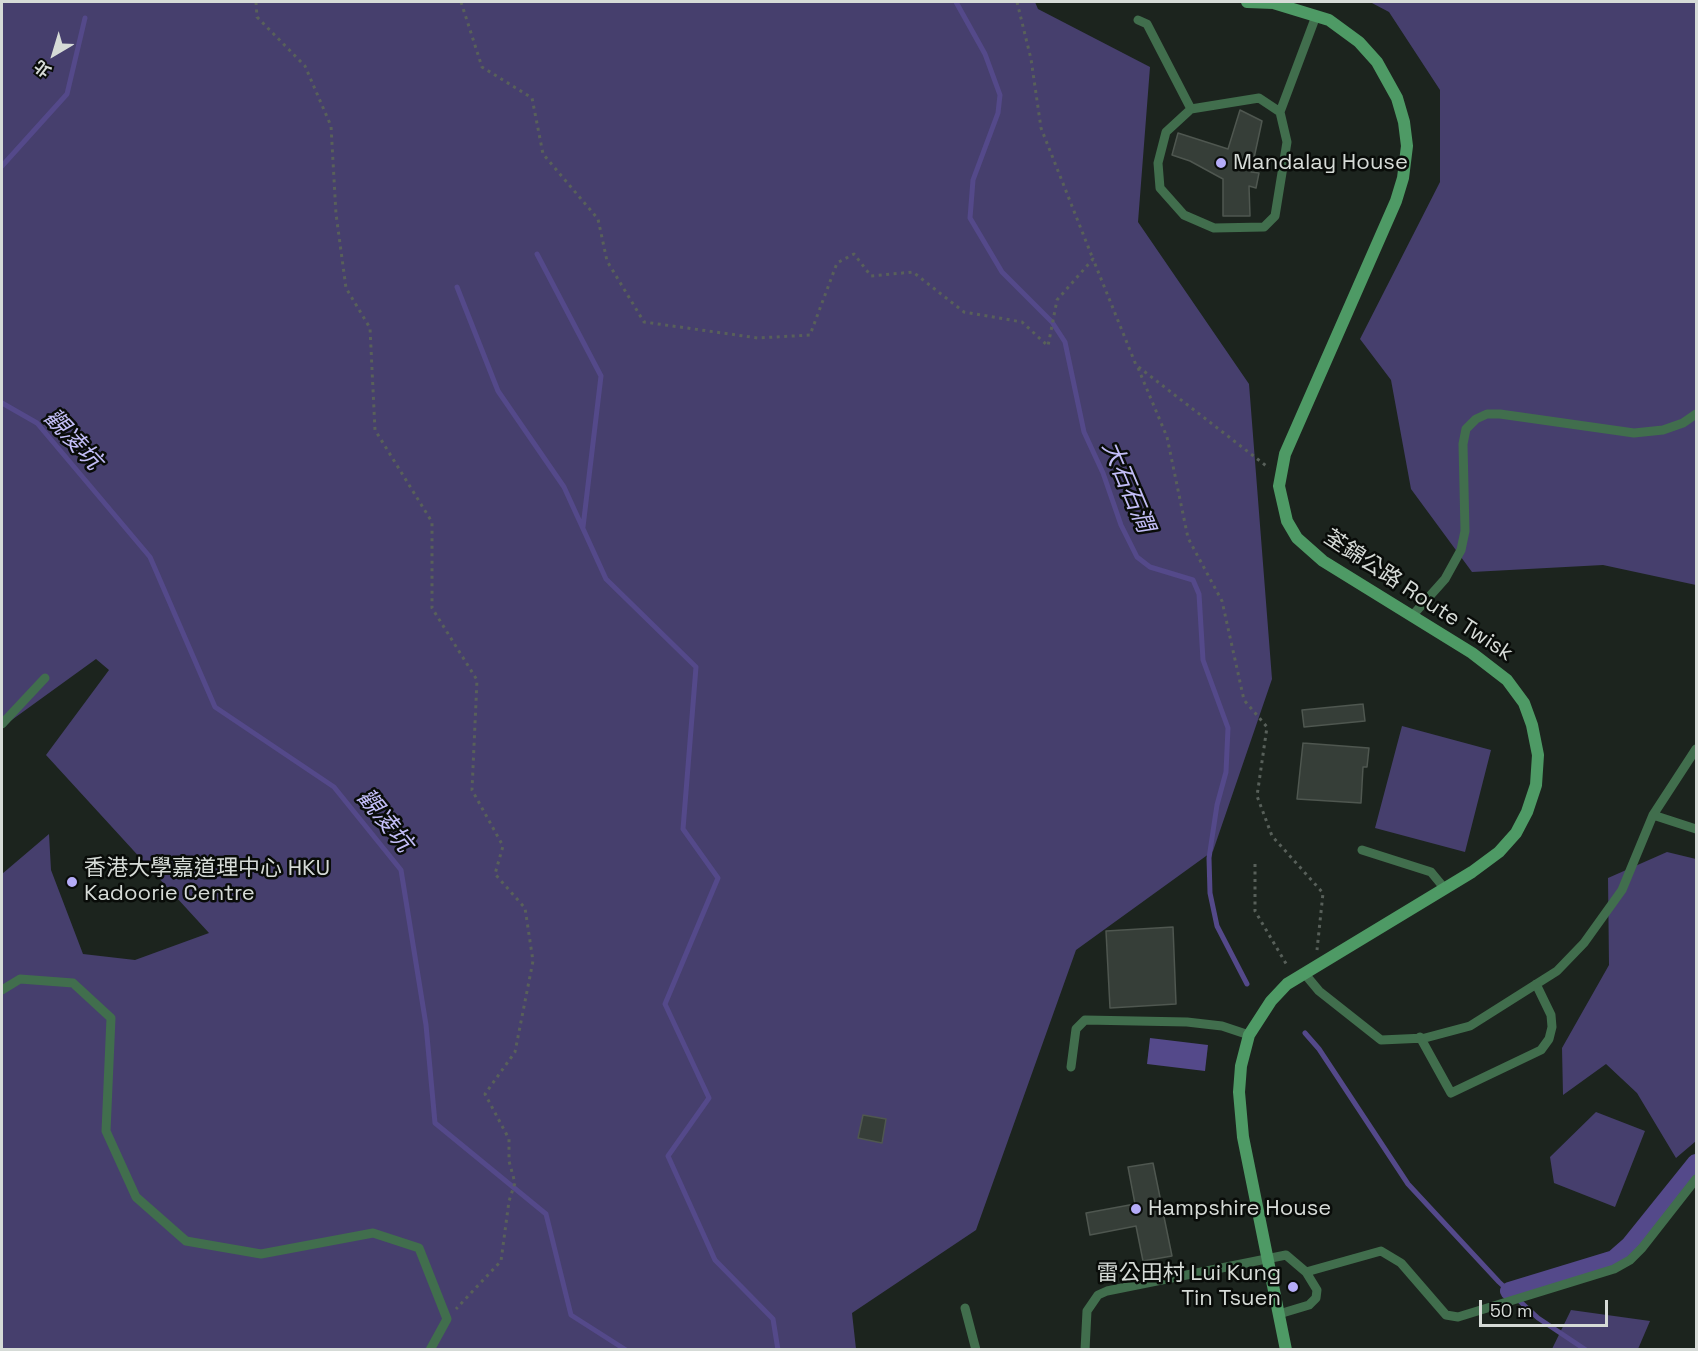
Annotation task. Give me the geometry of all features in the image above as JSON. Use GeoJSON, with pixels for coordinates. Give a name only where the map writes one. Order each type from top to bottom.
{"type":"FeatureCollection","features":[{"type":"Feature","properties":{"kind":"main road","name":"荃錦公路 Route Twisk"},"geometry":{"type":"LineString","coordinates":[[1247,2],[1272,2],[1316,16],[1343,28],[1359,42],[1385,74],[1401,110],[1407,157],[1396,201],[1292,434],[1280,477],[1280,494],[1287,521],[1304,546],[1337,570],[1486,662],[1514,687],[1528,714],[1538,755],[1532,801],[1516,833],[1491,860],[1305,972],[1271,1001],[1249,1035],[1241,1066],[1239,1092],[1243,1137],[1286,1350]]}},
{"type":"Feature","properties":{"kind":"lane"},"geometry":{"type":"LineString","coordinates":[[1280,112],[1259,98],[1191,109],[1166,132],[1158,163],[1160,188],[1184,215],[1214,228],[1264,227],[1275,216],[1287,142],[1280,112],[1316,16]]}},
{"type":"Feature","properties":{"kind":"lane"},"geometry":{"type":"LineString","coordinates":[[1138,20],[1147,24],[1191,109]]}},
{"type":"Feature","properties":{"kind":"lane"},"geometry":{"type":"LineString","coordinates":[[1412,616],[1449,573],[1463,545],[1463,444],[1466,429],[1476,419],[1486,414],[1500,414],[1634,433],[1663,430],[1683,423],[1696,414]]}},
{"type":"Feature","properties":{"kind":"lane"},"geometry":{"type":"LineString","coordinates":[[2,724],[45,678]]}},
{"type":"Feature","properties":{"kind":"lane"},"geometry":{"type":"LineString","coordinates":[[1305,972],[1319,991],[1381,1040],[1420,1036],[1425,1038],[1470,1026],[1557,971],[1584,943],[1622,890],[1653,815],[1696,749]]}},
{"type":"Feature","properties":{"kind":"lane"},"geometry":{"type":"LineString","coordinates":[[1653,815],[1696,829]]}},
{"type":"Feature","properties":{"kind":"lane"},"geometry":{"type":"LineString","coordinates":[[1362,849],[1431,872],[1445,889]]}},
{"type":"Feature","properties":{"kind":"lane"},"geometry":{"type":"LineString","coordinates":[[2,990],[20,979],[73,983],[111,1018],[106,1131],[136,1197],[186,1241],[261,1254],[373,1233],[419,1248],[447,1319],[430,1350]]}},
{"type":"Feature","properties":{"kind":"lane"},"geometry":{"type":"LineString","coordinates":[[1420,1036],[1451,1093],[1541,1050],[1549,1039],[1552,1027],[1551,1015],[1536,984]]}},
{"type":"Feature","properties":{"kind":"lane"},"geometry":{"type":"LineString","coordinates":[[1071,1067],[1076,1029],[1085,1020],[1187,1022],[1222,1026],[1249,1035]]}},
{"type":"Feature","properties":{"kind":"lane"},"geometry":{"type":"LineString","coordinates":[[1306,1272],[1381,1251],[1401,1263],[1446,1315],[1458,1317],[1614,1269],[1630,1260],[1696,1179]]}},
{"type":"Feature","properties":{"kind":"lane"},"geometry":{"type":"LineString","coordinates":[[1085,1350],[1087,1311],[1098,1295],[1107,1291],[1268,1257],[1286,1256],[1306,1272],[1317,1290],[1316,1298],[1310,1305],[1279,1314]]}},
{"type":"Feature","properties":{"kind":"lane"},"geometry":{"type":"LineString","coordinates":[[965,1308],[976,1350]]}},
{"type":"Feature","properties":{"kind":"path"},"geometry":{"type":"LineString","coordinates":[[256,2],[258,17],[305,66],[331,126],[336,214],[346,288],[370,328],[375,430],[432,522],[432,608],[477,680],[472,790],[503,846],[495,874],[525,908],[532,961],[516,1052],[485,1095],[509,1139],[509,1161],[515,1184],[508,1201],[501,1261],[447,1319]]}},
{"type":"Feature","properties":{"kind":"path"},"geometry":{"type":"LineString","coordinates":[[461,2],[482,67],[532,98],[543,154],[598,219],[606,261],[644,322],[758,338],[810,335],[837,263],[855,254],[871,276],[913,272],[964,312],[1022,322],[1048,346],[1057,300],[1093,259]]}},
{"type":"Feature","properties":{"kind":"path"},"geometry":{"type":"LineString","coordinates":[[1017,2],[1031,60],[1041,128],[1167,437],[1188,538],[1222,601],[1244,700],[1267,727],[1257,796],[1272,836],[1323,893],[1305,972]]}},
{"type":"Feature","properties":{"kind":"path"},"geometry":{"type":"LineString","coordinates":[[1137,366],[1280,477]]}},
{"type":"Feature","properties":{"kind":"path"},"geometry":{"type":"LineString","coordinates":[[1254,864],[1255,911],[1264,930],[1305,972]]}},
{"type":"Feature","properties":{"kind":"shaded area"},"geometry":{"type":"Polygon","coordinates":[[[2,2],[1035,2],[1038,9],[1150,67],[1138,222],[1249,384],[1272,679],[1213,851],[1076,950],[976,1230],[852,1313],[856,1349],[2,1349],[2,874],[49,834],[51,870],[83,954],[135,960],[209,933],[46,755],[109,670],[96,659],[2,727],[2,2]]]}},
{"type":"Feature","properties":{"kind":"shaded area"},"geometry":{"type":"Polygon","coordinates":[[[1370,2],[1696,2],[1696,585],[1603,565],[1472,572],[1411,489],[1391,380],[1360,339],[1440,182],[1440,90],[1389,12],[1370,2]]]}},
{"type":"Feature","properties":{"kind":"shaded area"},"geometry":{"type":"Polygon","coordinates":[[[1402,726],[1491,750],[1465,852],[1375,828],[1402,726]]]}},
{"type":"Feature","properties":{"kind":"shaded area"},"geometry":{"type":"Polygon","coordinates":[[[1667,852],[1696,859],[1696,1141],[1676,1158],[1637,1093],[1606,1064],[1563,1095],[1562,1048],[1609,965],[1608,878],[1667,852]]]}},
{"type":"Feature","properties":{"kind":"shaded area"},"geometry":{"type":"Polygon","coordinates":[[[1150,1038],[1208,1045],[1205,1071],[1147,1064],[1150,1038]]]}},
{"type":"Feature","properties":{"kind":"shaded area"},"geometry":{"type":"Polygon","coordinates":[[[1596,1112],[1645,1131],[1615,1207],[1554,1183],[1550,1157],[1596,1112]]]}},
{"type":"Feature","properties":{"kind":"shaded area"},"geometry":{"type":"Polygon","coordinates":[[[1571,1310],[1650,1321],[1638,1349],[1552,1349],[1571,1310]]]}},
{"type":"Feature","properties":{"kind":"building","name":"Mandalay House"},"geometry":{"type":"Polygon","coordinates":[[[1240,110],[1262,121],[1251,172],[1259,173],[1256,188],[1249,186],[1250,216],[1223,216],[1223,179],[1190,161],[1172,155],[1178,133],[1228,149],[1240,110]]]}},
{"type":"Feature","properties":{"kind":"building"},"geometry":{"type":"Polygon","coordinates":[[[1363,704],[1365,721],[1304,727],[1302,710],[1363,704]]]}},
{"type":"Feature","properties":{"kind":"building"},"geometry":{"type":"Polygon","coordinates":[[[1303,743],[1369,748],[1367,767],[1363,767],[1361,803],[1297,799],[1303,743]]]}},
{"type":"Feature","properties":{"kind":"building"},"geometry":{"type":"Polygon","coordinates":[[[1173,927],[1176,1004],[1110,1008],[1106,931],[1173,927]]]}},
{"type":"Feature","properties":{"kind":"building"},"geometry":{"type":"Polygon","coordinates":[[[863,1115],[886,1119],[882,1143],[858,1138],[863,1115]]]}},
{"type":"Feature","properties":{"kind":"building","name":"Hampshire House"},"geometry":{"type":"Polygon","coordinates":[[[1153,1163],[1172,1256],[1143,1261],[1136,1226],[1090,1235],[1086,1213],[1135,1204],[1128,1167],[1153,1163]]]}},
{"type":"Feature","properties":{"kind":"waterway","name":"大石石澗"},"geometry":{"type":"LineString","coordinates":[[956,2],[985,54],[1000,95],[998,113],[973,180],[970,218],[1002,272],[1052,322],[1065,342],[1084,432],[1103,473],[1121,525],[1137,557],[1150,567],[1193,580],[1199,594],[1203,660],[1228,728],[1226,772],[1217,805],[1209,858],[1210,893],[1217,926],[1247,984]]}},
{"type":"Feature","properties":{"kind":"waterway"},"geometry":{"type":"LineString","coordinates":[[2,166],[67,94],[85,18]]}},
{"type":"Feature","properties":{"kind":"waterway"},"geometry":{"type":"LineString","coordinates":[[537,254],[601,376],[583,527]]}},
{"type":"Feature","properties":{"kind":"waterway"},"geometry":{"type":"LineString","coordinates":[[457,287],[498,391],[564,487],[606,579],[696,667],[683,829],[718,878],[665,1004],[709,1098],[668,1156],[715,1260],[773,1319],[778,1350]]}},
{"type":"Feature","properties":{"kind":"waterway","name":"觀凌坑"},"geometry":{"type":"LineString","coordinates":[[2,403],[37,423],[150,557],[215,707],[334,787],[401,870],[426,1025],[435,1123],[546,1214],[571,1315],[626,1350]]}},
{"type":"Feature","properties":{"kind":"waterway"},"geometry":{"type":"LineString","coordinates":[[1305,1033],[1319,1049],[1408,1184],[1499,1282],[1538,1318],[1586,1350]]}},
{"type":"Feature","properties":{"kind":"waterway"},"geometry":{"type":"LineString","coordinates":[[1509,1291],[1614,1259],[1630,1245],[1696,1163]]}},
{"type":"Feature","properties":{"kind":"place","name":"Mandalay House"},"geometry":{"type":"Point","coordinates":[1221,163]}},
{"type":"Feature","properties":{"kind":"place","name":"香港大學嘉道理中心 HKU Kadoorie Centre"},"geometry":{"type":"Point","coordinates":[72,882]}},
{"type":"Feature","properties":{"kind":"place","name":"Hampshire House"},"geometry":{"type":"Point","coordinates":[1136,1209]}},
{"type":"Feature","properties":{"kind":"place","name":"雷公田村 Lui Kung Tin Tsuen"},"geometry":{"type":"Point","coordinates":[1293,1287]}}]}
